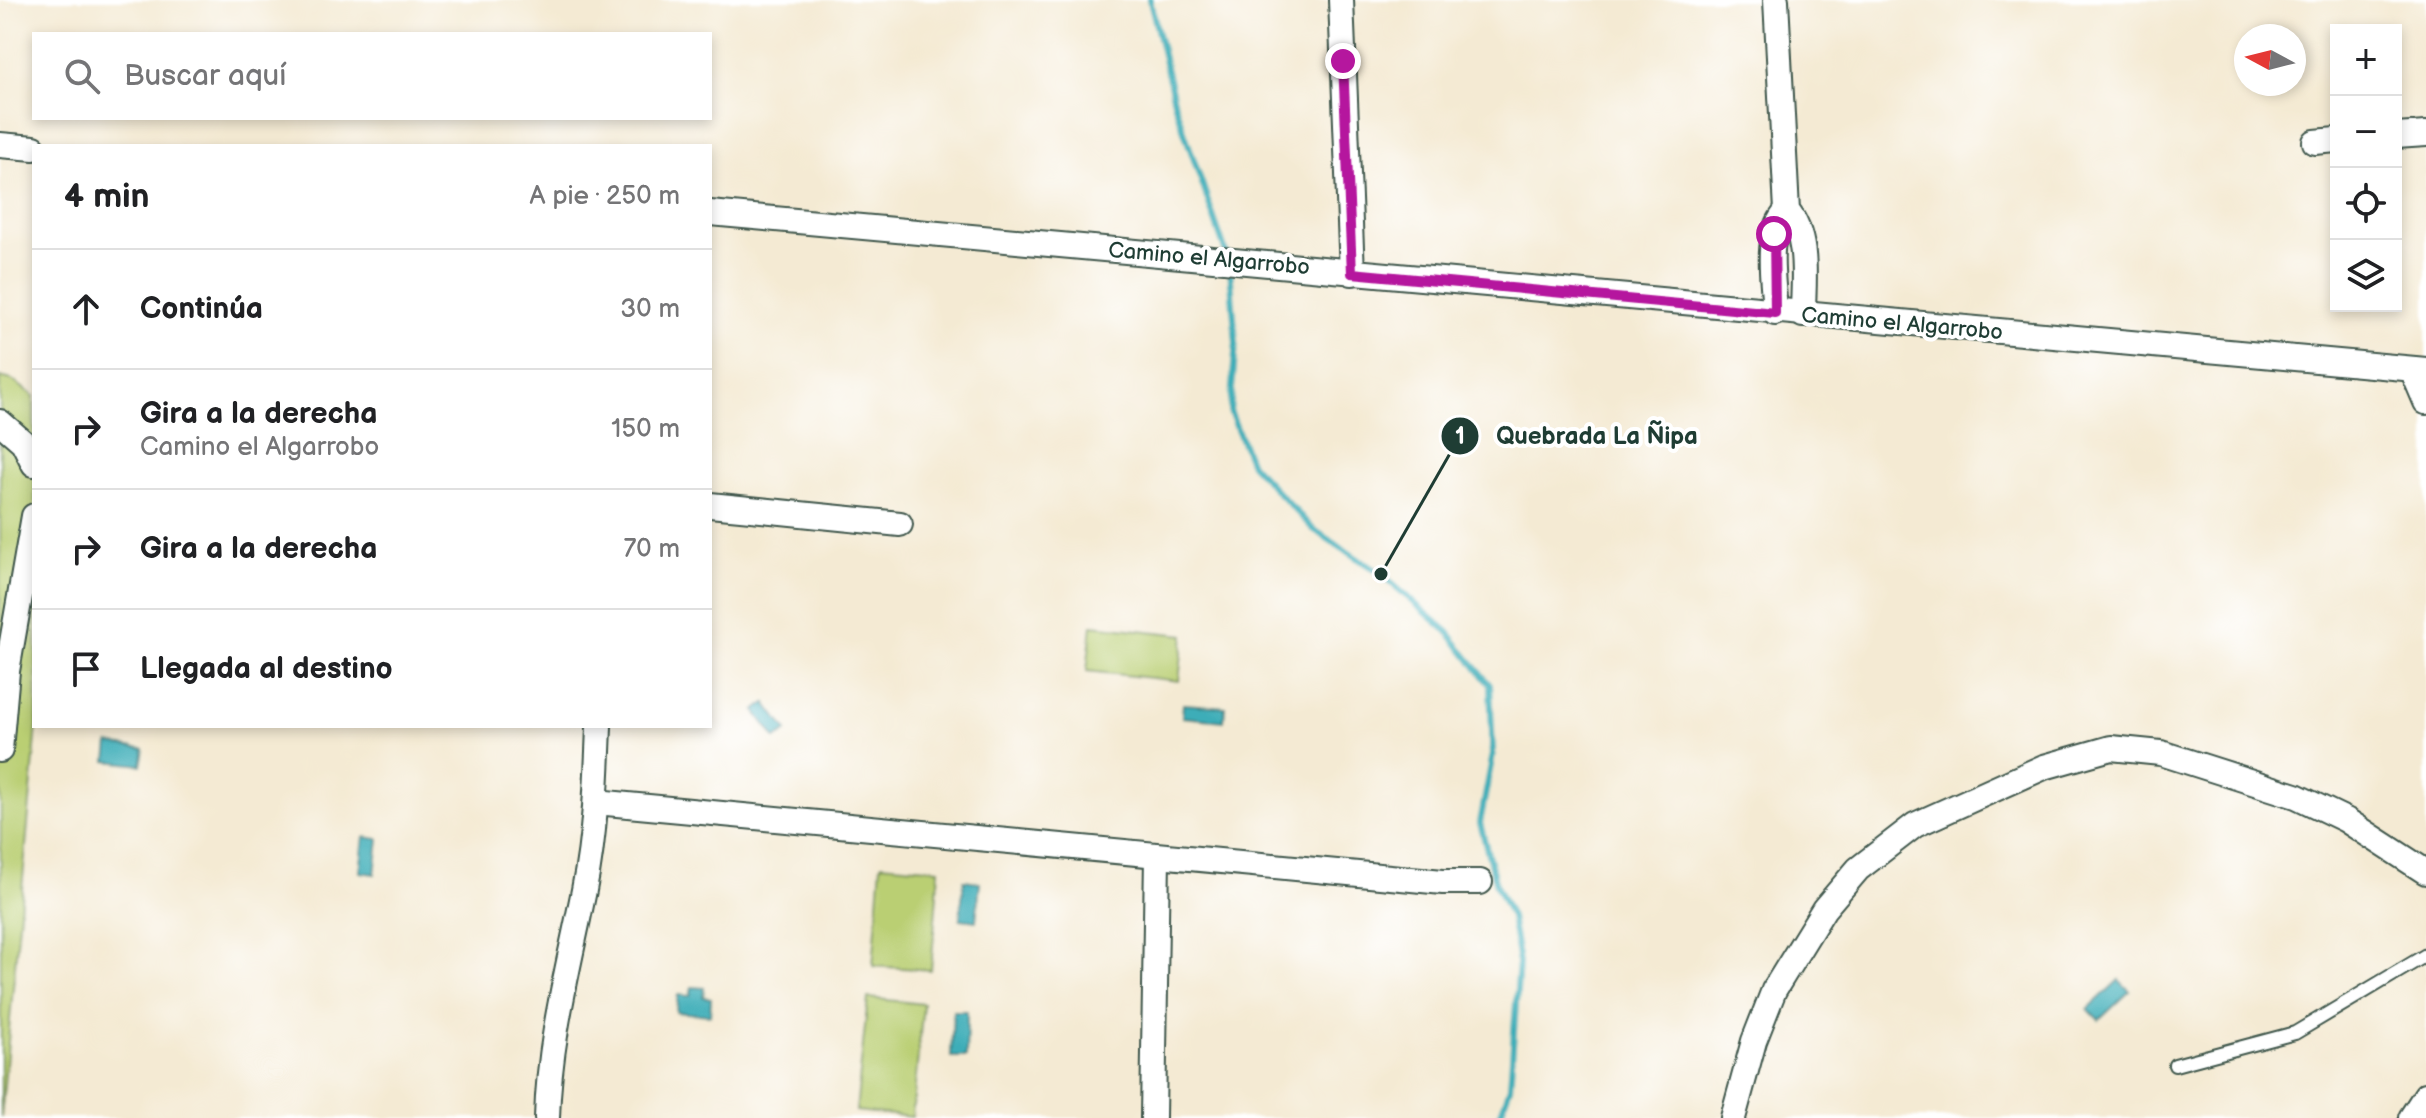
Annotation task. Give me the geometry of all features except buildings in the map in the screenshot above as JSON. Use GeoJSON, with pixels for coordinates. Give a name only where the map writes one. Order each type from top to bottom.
{"type":"FeatureCollection","features":[{"type":"Feature","properties":{"kind":"street"},"geometry":{"type":"LineString","coordinates":[[1341,0],[1352,273]]}},
{"type":"Feature","properties":{"kind":"street"},"geometry":{"type":"LineString","coordinates":[[1776,0],[1787,211],[1797,225],[1802,242],[1803,315]]}},
{"type":"Feature","properties":{"kind":"street"},"geometry":{"type":"LineString","coordinates":[[2402,136],[2426,134]]}},
{"type":"Feature","properties":{"kind":"street"},"geometry":{"type":"LineString","coordinates":[[0,145],[32,148]]}},
{"type":"Feature","properties":{"kind":"street"},"geometry":{"type":"LineString","coordinates":[[1775,313],[1772,244],[1778,224],[1787,211]]}},
{"type":"Feature","properties":{"kind":"street","name":"Camino el Algarrobo"},"geometry":{"type":"LineString","coordinates":[[712,213],[2419,370]]}},
{"type":"Feature","properties":{"kind":"street"},"geometry":{"type":"LineString","coordinates":[[2419,370],[2426,402]]}},
{"type":"Feature","properties":{"kind":"street"},"geometry":{"type":"LineString","coordinates":[[0,422],[23,442],[32,460]]}},
{"type":"Feature","properties":{"kind":"street"},"geometry":{"type":"LineString","coordinates":[[712,505],[900,524]]}},
{"type":"Feature","properties":{"kind":"street"},"geometry":{"type":"LineString","coordinates":[[0,750],[1,705],[32,527]]}},
{"type":"Feature","properties":{"kind":"street"},"geometry":{"type":"LineString","coordinates":[[547,1118],[560,997],[585,889],[596,802],[599,728]]}},
{"type":"Feature","properties":{"kind":"street"},"geometry":{"type":"LineString","coordinates":[[1733,1118],[1754,1041],[1774,990],[1809,929],[1858,869],[1915,825],[2044,767],[2111,748],[2161,753],[2296,796],[2346,820],[2426,872]]}},
{"type":"Feature","properties":{"kind":"street"},"geometry":{"type":"LineString","coordinates":[[596,802],[1443,882],[1480,882]]}},
{"type":"Feature","properties":{"kind":"street"},"geometry":{"type":"LineString","coordinates":[[1153,1118],[1157,856]]}},
{"type":"Feature","properties":{"kind":"street"},"geometry":{"type":"LineString","coordinates":[[2411,1118],[2426,1095]]}},
{"type":"Feature","properties":{"kind":"lane"},"geometry":{"type":"LineString","coordinates":[[2175,1065],[2295,1033],[2426,955]]}},
{"type":"Feature","properties":{"kind":"green space"},"geometry":{"type":"Polygon","coordinates":[[[0,377],[12,380],[32,395],[32,728],[37,728],[1,1118],[0,377]]]}},
{"type":"Feature","properties":{"kind":"green space"},"geometry":{"type":"Polygon","coordinates":[[[1092,625],[1184,635],[1179,681],[1087,671],[1092,625]]]}},
{"type":"Feature","properties":{"kind":"green space"},"geometry":{"type":"Polygon","coordinates":[[[881,864],[939,869],[931,970],[873,966],[881,864]]]}},
{"type":"Feature","properties":{"kind":"green space"},"geometry":{"type":"Polygon","coordinates":[[[868,998],[923,1004],[912,1117],[856,1111],[868,998]]]}},
{"type":"Feature","properties":{"kind":"water"},"geometry":{"type":"Polygon","coordinates":[[[766,703],[787,731],[776,739],[755,711],[766,703]]]}},
{"type":"Feature","properties":{"kind":"water"},"geometry":{"type":"Polygon","coordinates":[[[1183,704],[1225,707],[1224,721],[1182,717],[1183,704]]]}},
{"type":"Feature","properties":{"kind":"water"},"geometry":{"type":"Polygon","coordinates":[[[109,744],[144,749],[141,765],[107,761],[109,744]]]}},
{"type":"Feature","properties":{"kind":"water"},"geometry":{"type":"Polygon","coordinates":[[[364,837],[379,839],[375,874],[360,872],[364,837]]]}},
{"type":"Feature","properties":{"kind":"water"},"geometry":{"type":"Polygon","coordinates":[[[964,880],[980,882],[976,921],[960,919],[964,880]]]}},
{"type":"Feature","properties":{"kind":"water"},"geometry":{"type":"Polygon","coordinates":[[[2119,980],[2130,991],[2099,1020],[2088,1009],[2119,980]]]}},
{"type":"Feature","properties":{"kind":"water"},"geometry":{"type":"Polygon","coordinates":[[[692,987],[704,988],[703,997],[711,998],[710,1015],[676,1012],[678,995],[690,996],[692,987]]]}},
{"type":"Feature","properties":{"kind":"water"},"geometry":{"type":"Polygon","coordinates":[[[953,1011],[967,1011],[966,1057],[951,1057],[953,1011]]]}},
{"type":"Feature","properties":{"kind":"waterway"},"geometry":{"type":"LineString","coordinates":[[1150,0],[1175,105],[1226,253]]}},
{"type":"Feature","properties":{"kind":"waterway"},"geometry":{"type":"LineString","coordinates":[[1230,268],[1236,343],[1230,411],[1251,464],[1313,529],[1381,574],[1448,632],[1490,685],[1493,754],[1480,823],[1496,885],[1511,917],[1519,962],[1510,1087],[1499,1118]]}},
{"type":"Feature","properties":{"kind":"place","name":"Quebrada La Ñipa"},"geometry":{"type":"Point","coordinates":[1381,574]}},
{"type":"Feature","properties":{"kind":"route"},"geometry":{"type":"LineString","coordinates":[[1343,61],[1352,273],[1775,313],[1774,234]]}}]}
